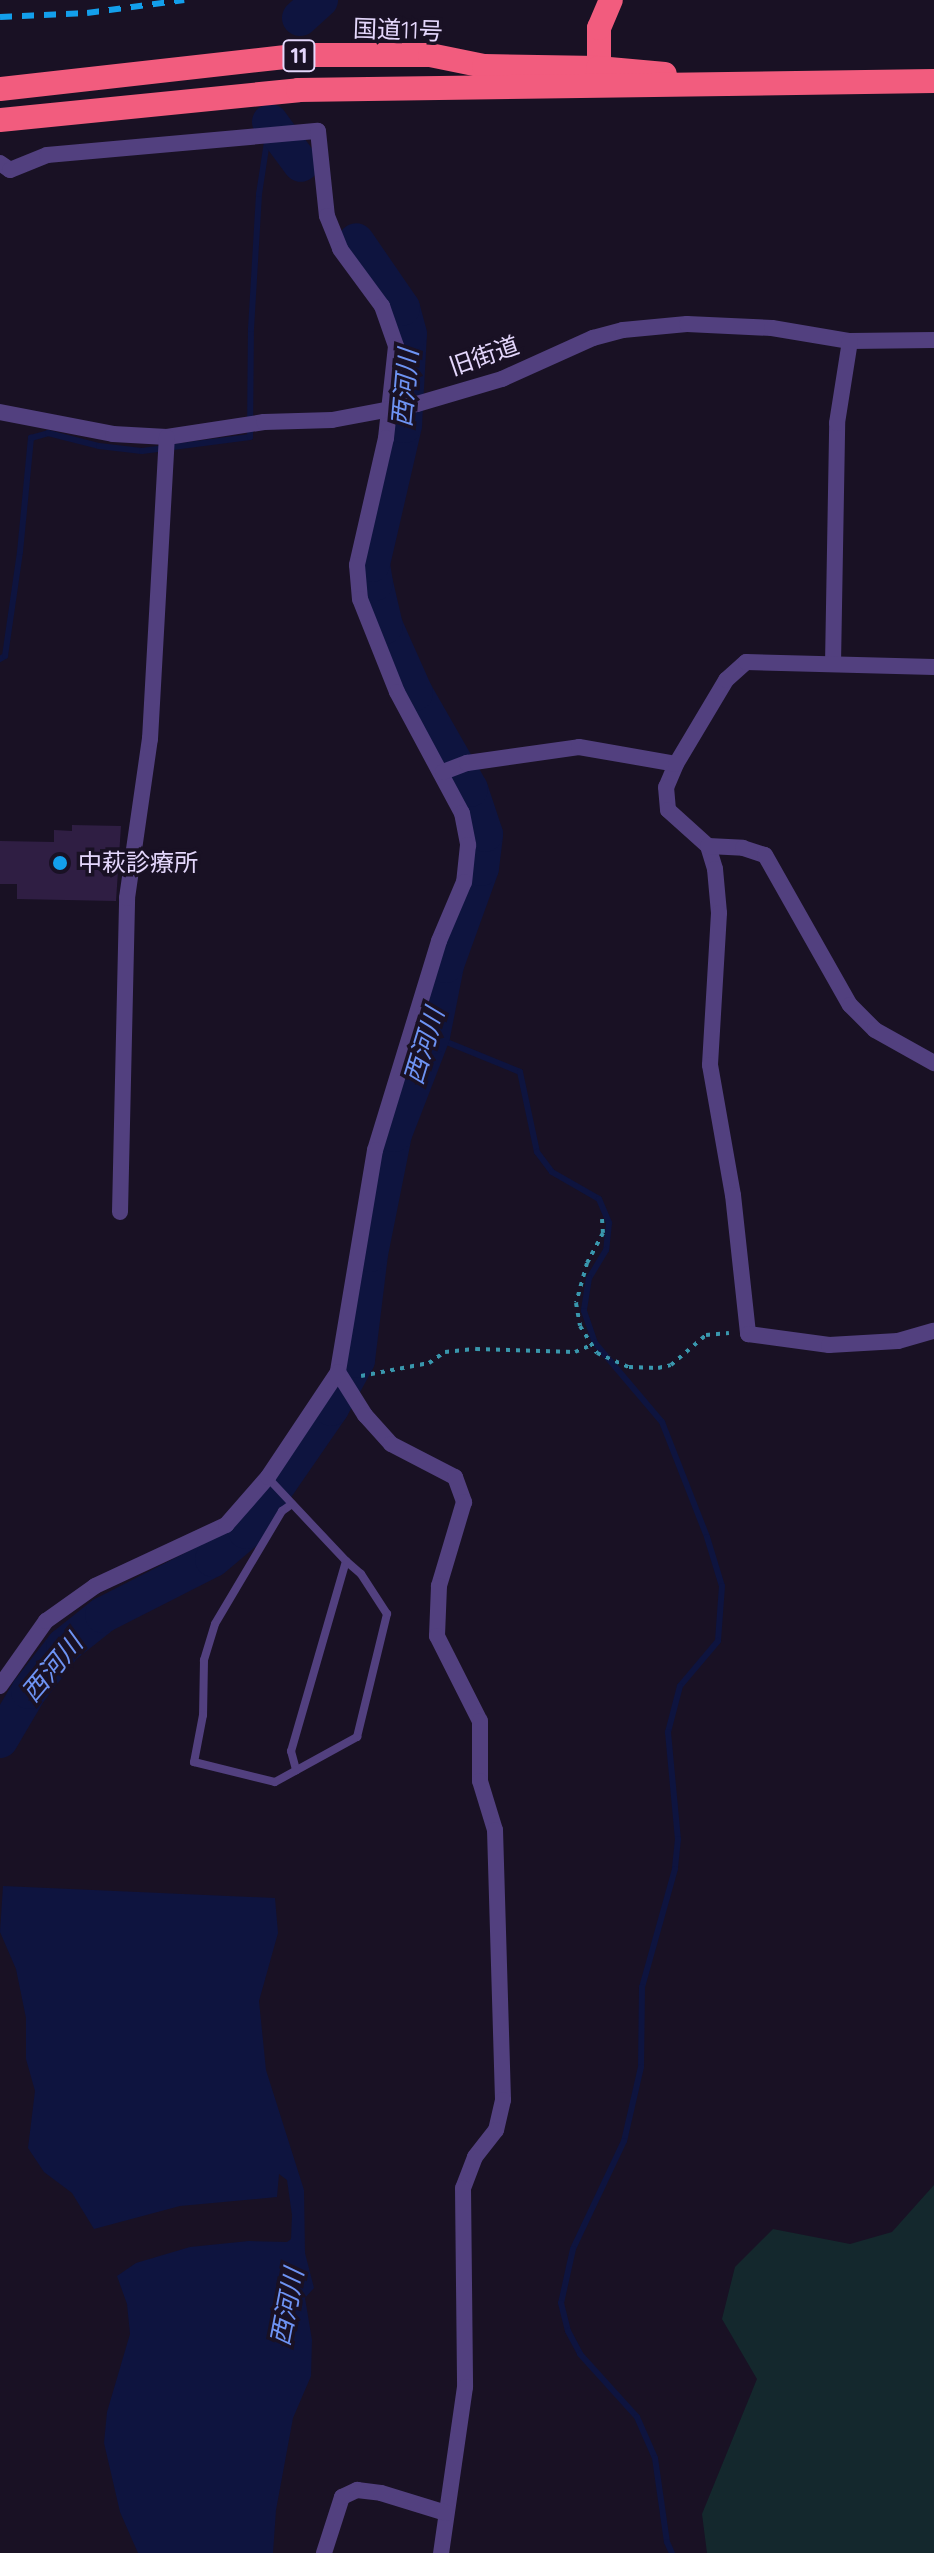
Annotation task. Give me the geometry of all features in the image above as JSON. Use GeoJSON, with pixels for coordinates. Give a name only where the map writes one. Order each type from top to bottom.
{"type":"FeatureCollection","features":[{"type":"Feature","properties":{"kind":"highway"},"geometry":{"type":"LineString","coordinates":[[598,78],[599,28],[611,0]]}},
{"type":"Feature","properties":{"kind":"highway","name":"国道11号"},"geometry":{"type":"LineString","coordinates":[[0,89],[303,55],[430,55],[484,66],[598,78],[746,84],[934,81]]}},
{"type":"Feature","properties":{"kind":"highway","name":"国道11号"},"geometry":{"type":"LineString","coordinates":[[0,120],[298,90],[598,78]]}},
{"type":"Feature","properties":{"kind":"street"},"geometry":{"type":"LineString","coordinates":[[0,163],[10,170],[47,155],[318,131],[327,216],[340,249],[382,306],[396,346],[393,409],[357,565],[360,599],[397,692],[446,771],[462,813],[468,845],[464,882],[439,941],[375,1150],[343,1378],[270,1480],[226,1525],[95,1586],[46,1621],[0,1686]]}},
{"type":"Feature","properties":{"kind":"street","name":"旧街道"},"geometry":{"type":"LineString","coordinates":[[0,412],[166,447],[237,425],[332,420],[417,404],[502,379],[593,338],[623,330],[715,326],[772,328],[850,341],[934,340]]}},
{"type":"Feature","properties":{"kind":"street"},"geometry":{"type":"LineString","coordinates":[[833,664],[837,423],[850,341]]}},
{"type":"Feature","properties":{"kind":"street"},"geometry":{"type":"LineString","coordinates":[[120,1212],[127,898],[150,739],[166,447]]}},
{"type":"Feature","properties":{"kind":"street"},"geometry":{"type":"LineString","coordinates":[[934,667],[746,662],[726,680],[676,764],[666,787],[668,810],[708,846],[715,869],[719,913],[710,1065],[733,1195],[748,1334],[829,1345],[898,1341],[934,1331]]}},
{"type":"Feature","properties":{"kind":"street"},"geometry":{"type":"LineString","coordinates":[[446,771],[467,763],[579,747],[676,764]]}},
{"type":"Feature","properties":{"kind":"street"},"geometry":{"type":"LineString","coordinates":[[708,846],[743,848],[765,855],[850,1005],[875,1030],[934,1063]]}},
{"type":"Feature","properties":{"kind":"street"},"geometry":{"type":"LineString","coordinates":[[343,1378],[365,1415],[391,1444],[455,1477],[464,1502],[439,1586],[437,1636],[480,1721],[480,1781],[495,1830],[503,2100],[496,2130],[475,2157],[463,2188],[465,2387],[441,2553]]}},
{"type":"Feature","properties":{"kind":"street"},"geometry":{"type":"LineString","coordinates":[[324,2553],[342,2497],[357,2490],[381,2493],[446,2513]]}},
{"type":"Feature","properties":{"kind":"lane"},"geometry":{"type":"LineString","coordinates":[[270,1480],[361,1574],[387,1614],[357,1737],[275,1782],[194,1762],[203,1715],[204,1660],[215,1624],[282,1511],[292,1504]]}},
{"type":"Feature","properties":{"kind":"lane"},"geometry":{"type":"LineString","coordinates":[[296,1770],[291,1751],[346,1561]]}},
{"type":"Feature","properties":{"kind":"path"},"geometry":{"type":"LineString","coordinates":[[602,1219],[603,1233],[587,1263],[576,1303],[580,1326],[589,1346],[597,1353],[629,1367],[658,1368],[671,1365],[706,1335],[748,1334]]}},
{"type":"Feature","properties":{"kind":"path"},"geometry":{"type":"LineString","coordinates":[[343,1378],[429,1363],[445,1352],[476,1349],[575,1352],[589,1346]]}},
{"type":"Feature","properties":{"kind":"green space"},"geometry":{"type":"Polygon","coordinates":[[[934,2185],[934,2553],[707,2553],[702,2514],[757,2379],[722,2319],[735,2267],[773,2229],[850,2244],[892,2232],[934,2185]]]}},
{"type":"Feature","properties":{"kind":"water"},"geometry":{"type":"Polygon","coordinates":[[[3,1886],[275,1898],[278,1933],[259,2001],[266,2070],[304,2190],[305,2253],[314,2288],[305,2298],[312,2340],[311,2376],[293,2418],[276,2510],[273,2553],[138,2553],[120,2512],[104,2443],[107,2412],[130,2334],[127,2304],[117,2276],[136,2263],[190,2247],[249,2241],[287,2242],[291,2239],[292,2215],[287,2180],[279,2174],[277,2197],[180,2206],[94,2229],[72,2193],[44,2172],[28,2148],[35,2091],[26,2059],[26,2018],[16,1969],[0,1932],[3,1886]]]}},
{"type":"Feature","properties":{"kind":"building","name":"中萩診療所"},"geometry":{"type":"Polygon","coordinates":[[[72,825],[121,826],[116,901],[17,899],[17,884],[0,884],[0,841],[54,842],[54,830],[72,831],[72,825]]]}},
{"type":"Feature","properties":{"kind":"waterway","name":"西河川"},"geometry":{"type":"LineString","coordinates":[[300,18],[320,0]]}},
{"type":"Feature","properties":{"kind":"waterway"},"geometry":{"type":"LineString","coordinates":[[0,659],[5,656],[20,552],[31,438],[48,433],[99,446],[142,451],[250,437],[251,329],[259,194],[270,122]]}},
{"type":"Feature","properties":{"kind":"waterway","name":"西河川"},"geometry":{"type":"LineString","coordinates":[[270,122],[301,164]]}},
{"type":"Feature","properties":{"kind":"waterway","name":"西河川"},"geometry":{"type":"LineString","coordinates":[[0,1740],[29,1691],[64,1646],[103,1615],[213,1559],[246,1531],[331,1408],[357,1360],[370,1254],[394,1134],[432,1036],[446,965],[481,868],[485,834],[470,789],[415,693],[385,626],[375,583],[372,564],[404,425],[409,334],[402,308],[356,241]]}},
{"type":"Feature","properties":{"kind":"waterway"},"geometry":{"type":"LineString","coordinates":[[432,1036],[520,1072],[537,1152],[552,1172],[599,1199],[609,1223],[606,1250],[589,1278],[584,1311],[595,1343],[662,1422],[707,1537],[722,1586],[718,1641],[680,1686],[668,1732],[678,1839],[675,1869],[642,1987],[641,2067],[624,2141],[573,2249],[561,2303],[568,2331],[580,2354],[637,2417],[655,2458],[667,2542],[672,2553]]}},
{"type":"Feature","properties":{"kind":"railway"},"geometry":{"type":"LineString","coordinates":[[0,17],[87,13],[184,0]]}},
{"type":"Feature","properties":{"kind":"place","name":"中萩診療所"},"geometry":{"type":"Point","coordinates":[60,863]}}]}
